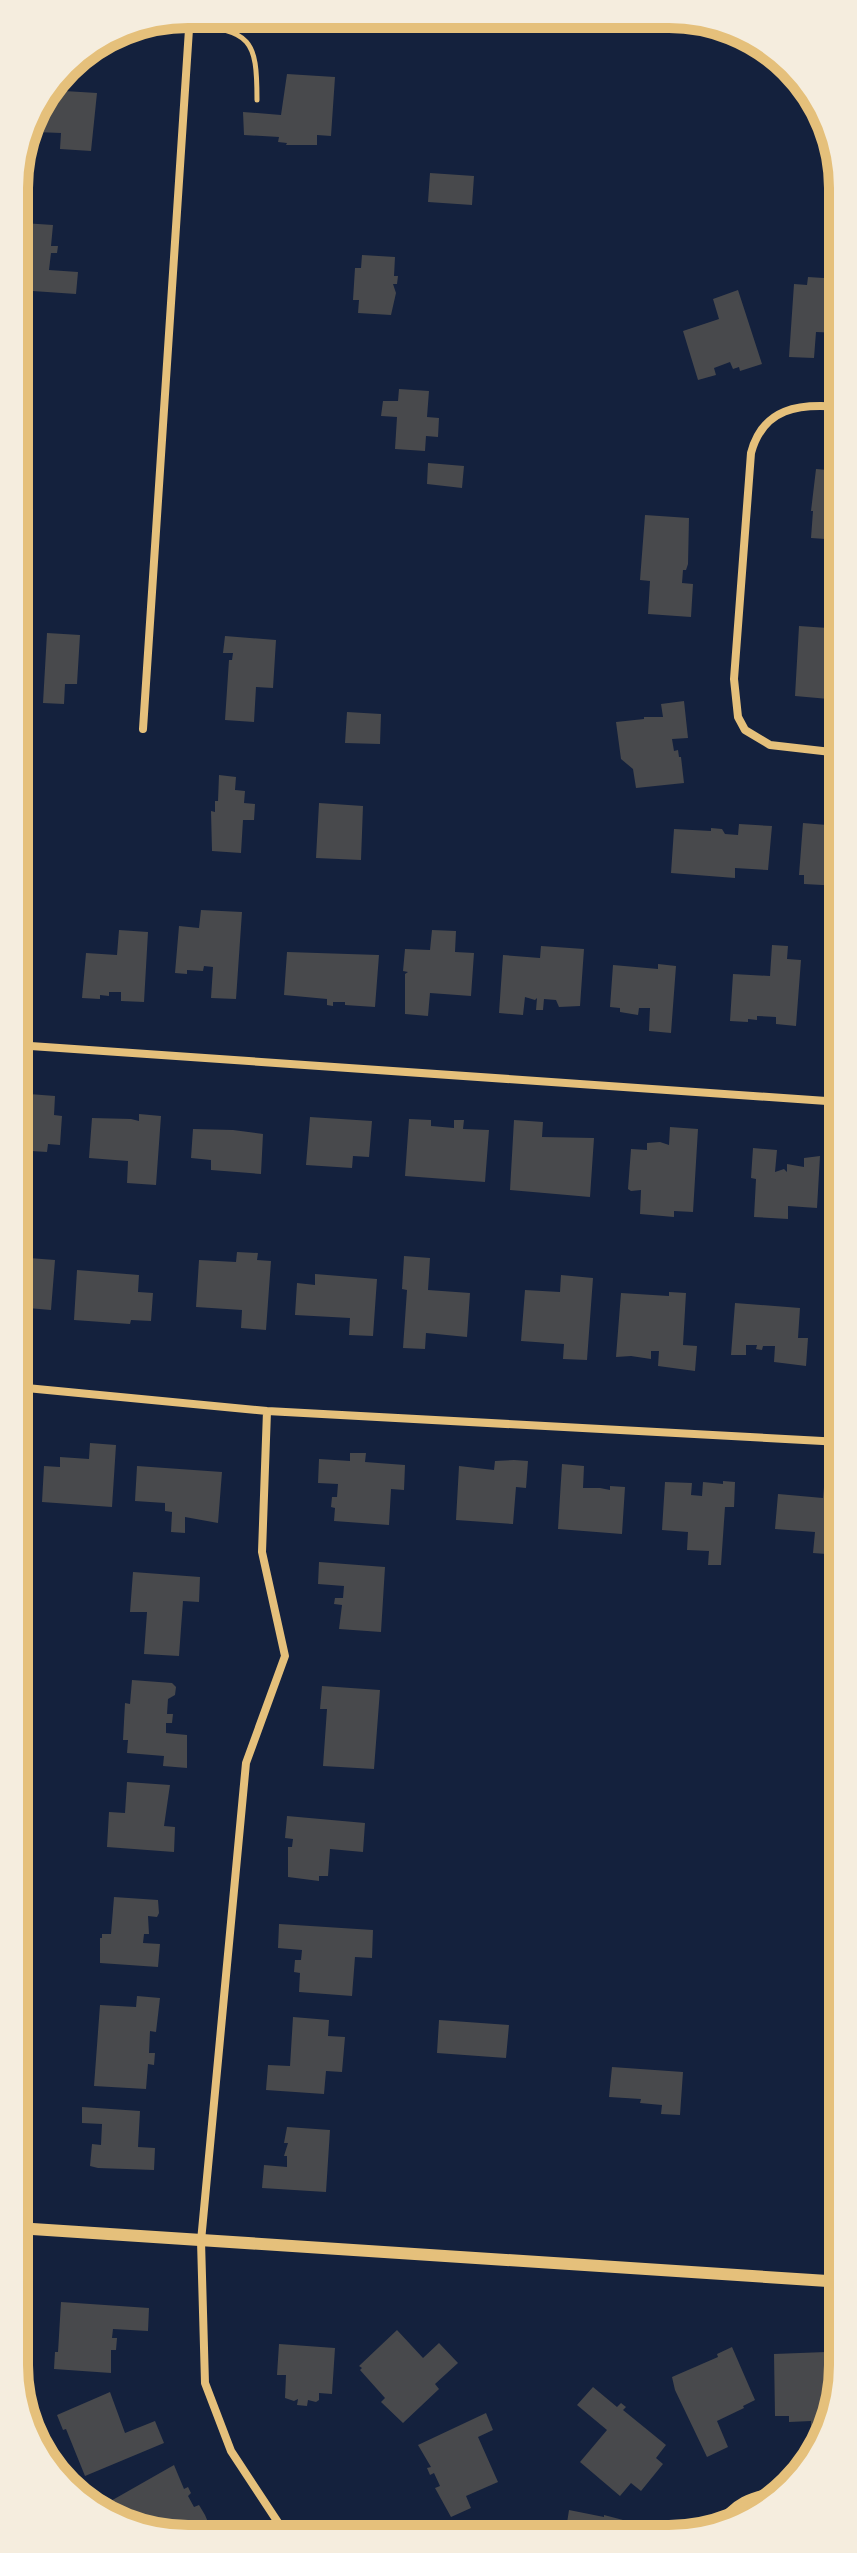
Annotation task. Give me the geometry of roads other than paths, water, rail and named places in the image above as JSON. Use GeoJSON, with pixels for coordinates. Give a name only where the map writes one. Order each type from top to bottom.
{"type":"FeatureCollection","features":[{"type":"Feature","properties":{"kind":"street"},"geometry":{"type":"LineString","coordinates":[[143,729],[189,28]]}},
{"type":"Feature","properties":{"kind":"street"},"geometry":{"type":"LineString","coordinates":[[829,407],[810,406],[780,413],[768,421],[754,439],[734,679],[738,717],[745,730],[757,739],[796,749],[829,752]]}},
{"type":"Feature","properties":{"kind":"street"},"geometry":{"type":"LineString","coordinates":[[28,1046],[829,1101]]}},
{"type":"Feature","properties":{"kind":"street"},"geometry":{"type":"LineString","coordinates":[[28,1388],[267,1411],[829,1441]]}},
{"type":"Feature","properties":{"kind":"street"},"geometry":{"type":"LineString","coordinates":[[267,1411],[262,1552],[285,1656],[246,1763],[201,2241],[205,2383],[231,2451],[280,2525]]}},
{"type":"Feature","properties":{"kind":"street"},"geometry":{"type":"LineString","coordinates":[[28,2229],[829,2281]]}},
{"type":"Feature","properties":{"kind":"street"},"geometry":{"type":"LineString","coordinates":[[727,2514],[749,2496],[764,2493]]}},
{"type":"Feature","properties":{"kind":"lane"},"geometry":{"type":"LineString","coordinates":[[218,28],[242,37],[250,45],[257,62],[257,100]]}}]}
